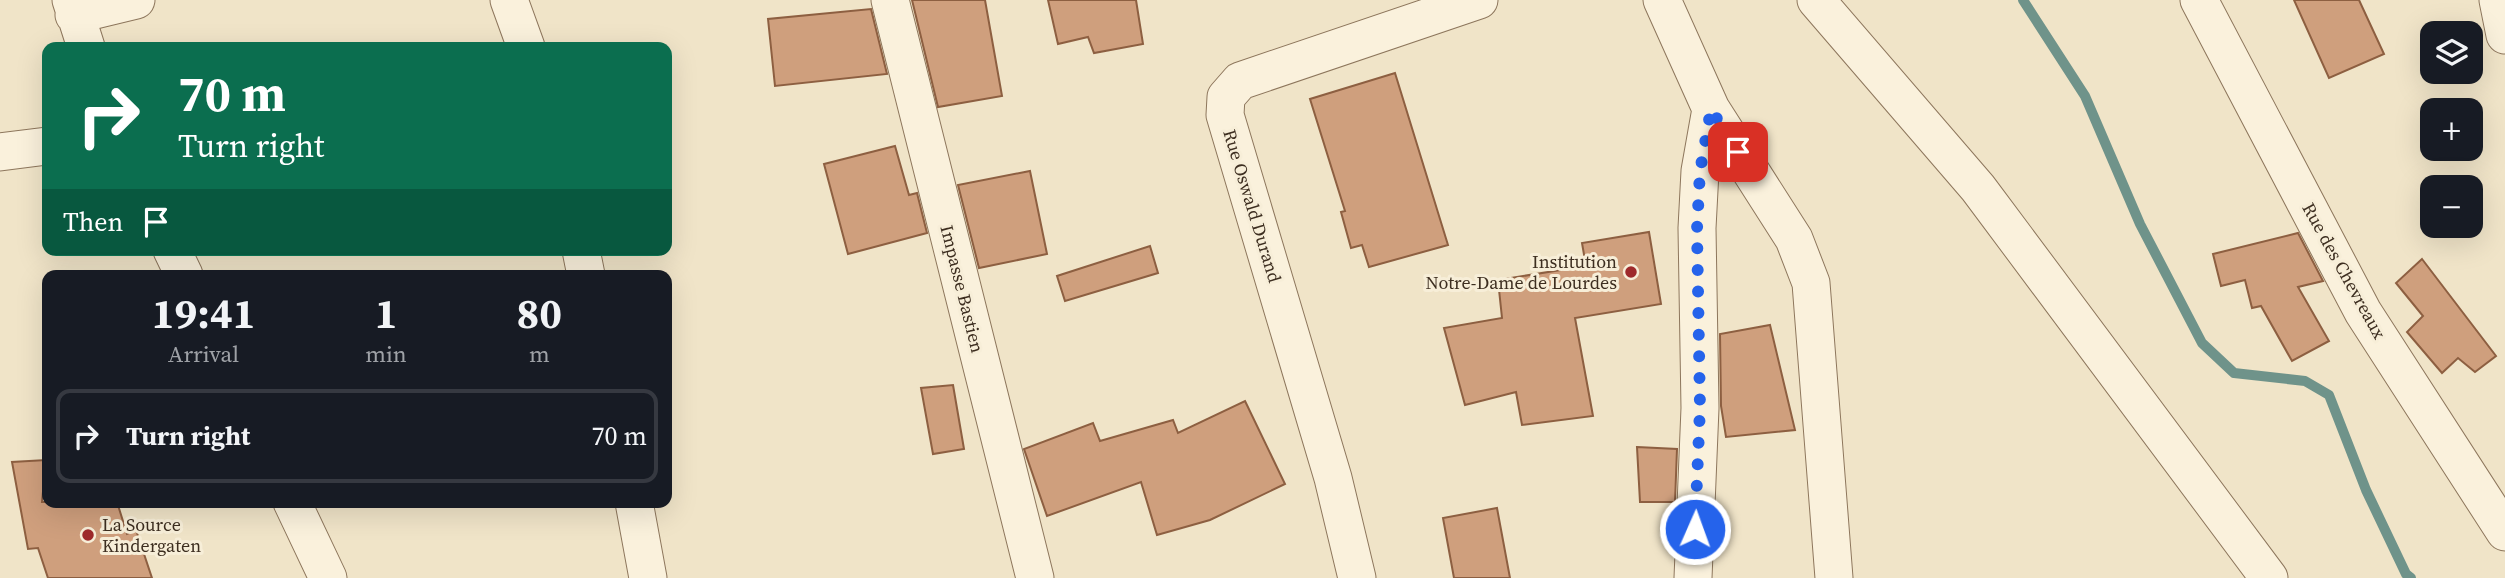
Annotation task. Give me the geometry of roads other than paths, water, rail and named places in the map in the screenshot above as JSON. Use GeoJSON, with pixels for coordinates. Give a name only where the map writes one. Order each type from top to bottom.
{"type":"FeatureCollection","features":[{"type":"Feature","properties":{"kind":"street"},"geometry":{"type":"LineString","coordinates":[[77,21],[136,0]]}},
{"type":"Feature","properties":{"kind":"street"},"geometry":{"type":"LineString","coordinates":[[509,0],[524,42]]}},
{"type":"Feature","properties":{"kind":"street","name":"Impasse Bastien"},"geometry":{"type":"LineString","coordinates":[[890,0],[1035,578]]}},
{"type":"Feature","properties":{"kind":"street","name":"Rue Oswald Durand"},"geometry":{"type":"LineString","coordinates":[[1357,578],[1333,478],[1225,115],[1226,97],[1240,81],[1479,0]]}},
{"type":"Feature","properties":{"kind":"street"},"geometry":{"type":"LineString","coordinates":[[1662,0],[1711,109],[1794,239],[1811,283],[1834,578]]}},
{"type":"Feature","properties":{"kind":"street"},"geometry":{"type":"LineString","coordinates":[[1816,0],[1978,188],[2269,578]]}},
{"type":"Feature","properties":{"kind":"street","name":"Rue des Chevreaux"},"geometry":{"type":"LineString","coordinates":[[2199,0],[2363,312],[2505,531]]}},
{"type":"Feature","properties":{"kind":"street"},"geometry":{"type":"LineString","coordinates":[[2498,0],[2505,35]]}},
{"type":"Feature","properties":{"kind":"street"},"geometry":{"type":"LineString","coordinates":[[1693,578],[1700,408],[1697,229],[1700,171],[1711,109]]}},
{"type":"Feature","properties":{"kind":"street"},"geometry":{"type":"LineString","coordinates":[[0,152],[42,147]]}},
{"type":"Feature","properties":{"kind":"street"},"geometry":{"type":"LineString","coordinates":[[295,508],[328,578]]}},
{"type":"Feature","properties":{"kind":"street"},"geometry":{"type":"LineString","coordinates":[[635,508],[649,578]]}},
{"type":"Feature","properties":{"kind":"waterway"},"geometry":{"type":"LineString","coordinates":[[2023,0],[2085,96],[2140,224],[2202,343],[2234,373],[2305,381],[2329,395],[2366,490],[2406,574],[2411,578]]}},
{"type":"Feature","properties":{"kind":"place","name":"Institution Notre-Dame de Lourdes"},"geometry":{"type":"Point","coordinates":[1631,272]}},
{"type":"Feature","properties":{"kind":"place","name":"La Source Kindergaten"},"geometry":{"type":"Point","coordinates":[88,535]}}]}
